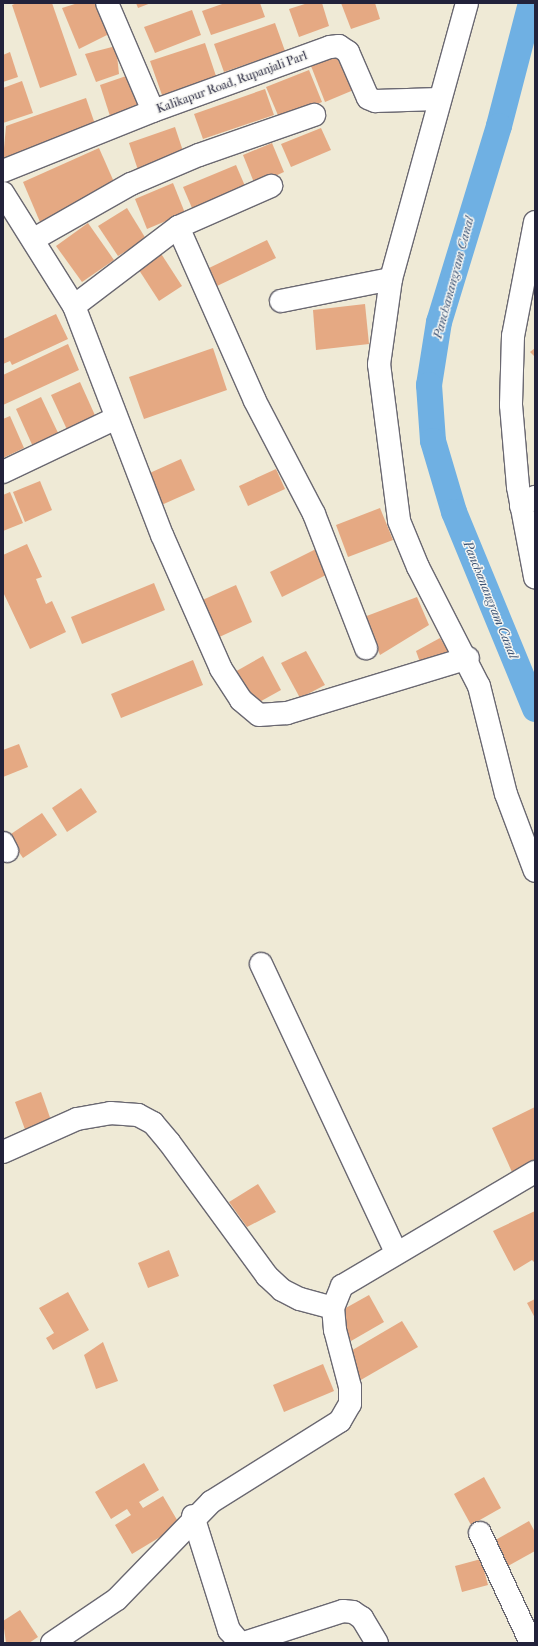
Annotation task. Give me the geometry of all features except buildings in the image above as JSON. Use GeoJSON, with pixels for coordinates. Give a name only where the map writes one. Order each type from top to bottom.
{"type":"FeatureCollection","features":[{"type":"Feature","properties":{"kind":"street"},"geometry":{"type":"LineString","coordinates":[[107,3],[153,111]]}},
{"type":"Feature","properties":{"kind":"street"},"geometry":{"type":"LineString","coordinates":[[467,3],[439,99],[391,279],[379,364],[399,521],[418,567],[468,658],[490,722],[506,794],[535,870]]}},
{"type":"Feature","properties":{"kind":"street","name":"Kalikapur Road, Rupanjali Parl"},"geometry":{"type":"LineString","coordinates":[[3,171],[153,111],[339,46],[348,52],[368,98],[375,101],[439,99]]}},
{"type":"Feature","properties":{"kind":"street"},"geometry":{"type":"LineString","coordinates":[[34,239],[131,184],[199,155],[314,116]]}},
{"type":"Feature","properties":{"kind":"street"},"geometry":{"type":"LineString","coordinates":[[74,306],[178,227],[270,186]]}},
{"type":"Feature","properties":{"kind":"street"},"geometry":{"type":"LineString","coordinates":[[3,193],[34,239],[74,306],[116,418],[221,669],[241,700],[259,715],[287,713],[468,658]]}},
{"type":"Feature","properties":{"kind":"street"},"geometry":{"type":"LineString","coordinates":[[535,222],[512,336],[513,447],[528,501],[535,577]]}},
{"type":"Feature","properties":{"kind":"street"},"geometry":{"type":"LineString","coordinates":[[178,227],[255,401],[314,514],[366,648]]}},
{"type":"Feature","properties":{"kind":"street"},"geometry":{"type":"LineString","coordinates":[[281,300],[391,279]]}},
{"type":"Feature","properties":{"kind":"street"},"geometry":{"type":"LineString","coordinates":[[3,472],[116,418]]}},
{"type":"Feature","properties":{"kind":"street"},"geometry":{"type":"LineString","coordinates":[[261,964],[396,1252]]}},
{"type":"Feature","properties":{"kind":"street"},"geometry":{"type":"LineString","coordinates":[[3,1152],[77,1119],[110,1113],[138,1115],[153,1123],[169,1142],[267,1276],[282,1290],[300,1298],[333,1308]]}},
{"type":"Feature","properties":{"kind":"street"},"geometry":{"type":"LineString","coordinates":[[52,1643],[117,1599],[193,1516],[340,1421],[350,1404],[350,1387],[335,1330],[333,1308],[342,1286],[396,1252],[535,1172]]}},
{"type":"Feature","properties":{"kind":"street"},"geometry":{"type":"LineString","coordinates":[[193,1516],[229,1630],[240,1643]]}},
{"type":"Feature","properties":{"kind":"street"},"geometry":{"type":"LineString","coordinates":[[480,1533],[531,1643]]}},
{"type":"Feature","properties":{"kind":"street"},"geometry":{"type":"LineString","coordinates":[[244,1643],[343,1611],[353,1612],[362,1618],[377,1643]]}},
{"type":"Feature","properties":{"kind":"waterway","name":"Panchanangram Canal"},"geometry":{"type":"LineString","coordinates":[[531,3],[499,126],[439,322],[429,385],[433,441],[454,512],[535,709]]}}]}
